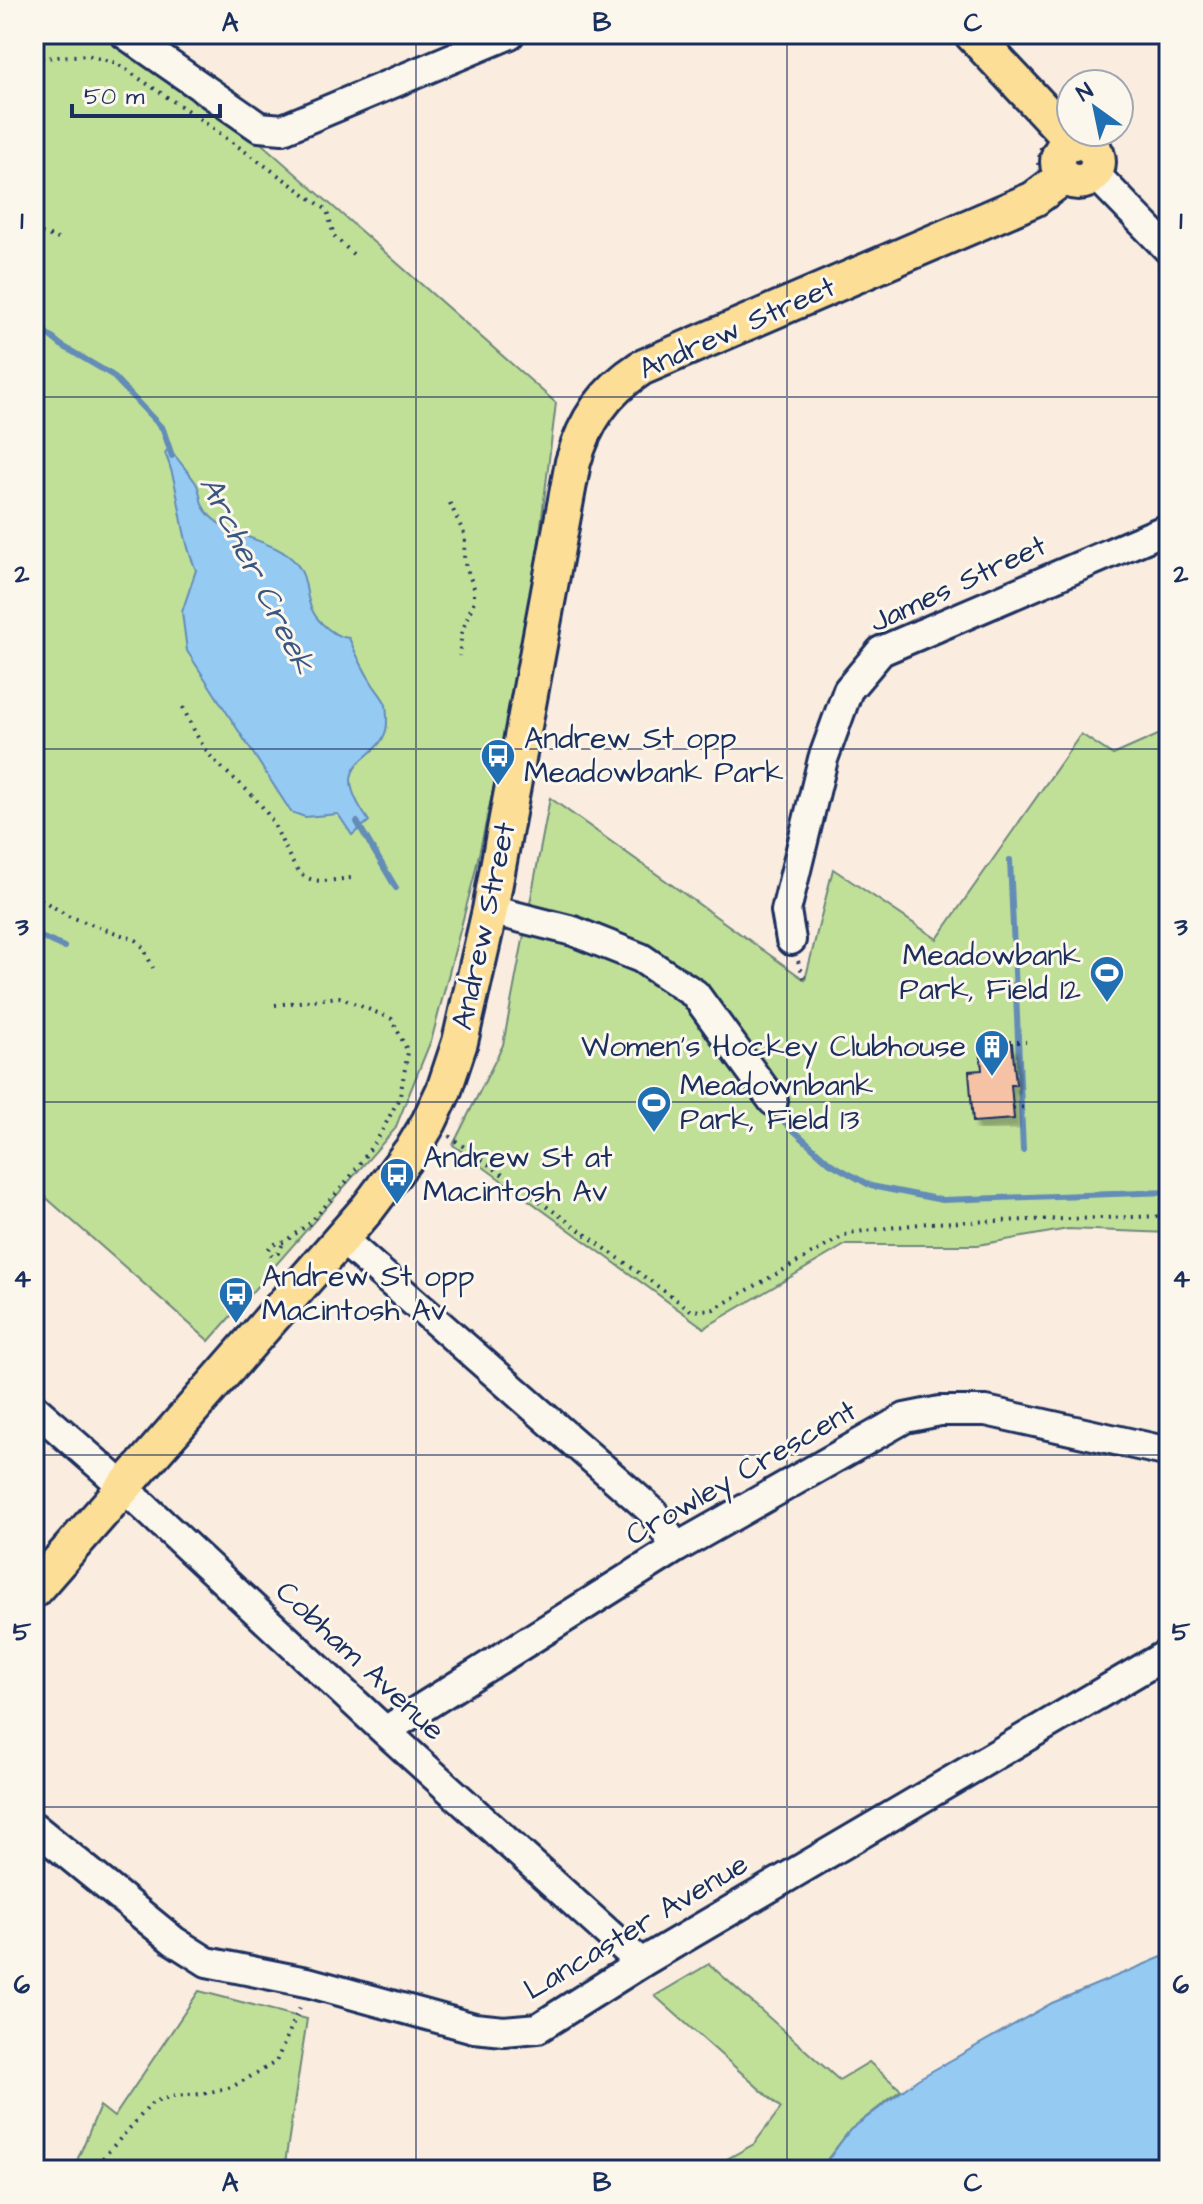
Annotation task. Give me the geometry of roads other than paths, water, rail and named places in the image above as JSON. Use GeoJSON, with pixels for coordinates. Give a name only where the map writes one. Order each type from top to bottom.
{"type":"FeatureCollection","features":[{"type":"Feature","properties":{"kind":"main road"},"geometry":{"type":"LineString","coordinates":[[972,34],[1062,130],[1077,165]]}},
{"type":"Feature","properties":{"kind":"main road","name":"Andrew Street"},"geometry":{"type":"LineString","coordinates":[[35,1586],[342,1239],[429,1122],[444,1090],[460,1042],[490,910],[573,462],[579,439],[601,402],[619,382],[641,368],[1034,199],[1077,165]]}},
{"type":"Feature","properties":{"kind":"street"},"geometry":{"type":"LineString","coordinates":[[125,34],[259,127],[283,129],[510,34]]}},
{"type":"Feature","properties":{"kind":"street"},"geometry":{"type":"LineString","coordinates":[[1077,165],[1169,250]]}},
{"type":"Feature","properties":{"kind":"street","name":"James Street"},"geometry":{"type":"LineString","coordinates":[[791,940],[786,911],[823,759],[848,690],[881,651],[1169,528]]}},
{"type":"Feature","properties":{"kind":"street"},"geometry":{"type":"LineString","coordinates":[[490,910],[573,931],[649,963],[695,994],[773,1101]]}},
{"type":"Feature","properties":{"kind":"street"},"geometry":{"type":"LineString","coordinates":[[342,1239],[653,1512],[676,1548]]}},
{"type":"Feature","properties":{"kind":"street","name":"Cobham Avenue"},"geometry":{"type":"LineString","coordinates":[[34,1408],[641,1963]]}},
{"type":"Feature","properties":{"kind":"street","name":"Crowley Crescent"},"geometry":{"type":"LineString","coordinates":[[385,1731],[676,1548],[905,1418],[940,1411],[986,1411],[1169,1452]]}},
{"type":"Feature","properties":{"kind":"street","name":"Lancaster Avenue"},"geometry":{"type":"LineString","coordinates":[[34,1827],[174,1941],[207,1962],[311,1983],[474,2028],[504,2031],[538,2028],[641,1963],[1169,1653]]}},
{"type":"Feature","properties":{"kind":"water"},"geometry":{"type":"Polygon","coordinates":[[[169,448],[196,483],[203,507],[210,516],[230,530],[277,549],[296,563],[318,620],[340,636],[349,638],[385,702],[387,724],[383,737],[353,772],[351,783],[356,799],[369,821],[352,835],[338,814],[305,817],[291,812],[187,651],[182,612],[196,570],[165,453],[169,448]]]}},
{"type":"Feature","properties":{"kind":"water"},"geometry":{"type":"Polygon","coordinates":[[[1169,1954],[1169,2170],[820,2170],[850,2130],[918,2079],[1052,2003],[1169,1954]]]}},
{"type":"Feature","properties":{"kind":"waterway","name":"Archer Creek"},"geometry":{"type":"LineString","coordinates":[[34,323],[61,345],[112,375],[163,429],[172,456]]}},
{"type":"Feature","properties":{"kind":"waterway","name":"Archer Creek"},"geometry":{"type":"LineString","coordinates":[[357,822],[396,888]]}},
{"type":"Feature","properties":{"kind":"waterway"},"geometry":{"type":"LineString","coordinates":[[1010,860],[1023,1150]]}},
{"type":"Feature","properties":{"kind":"waterway"},"geometry":{"type":"LineString","coordinates":[[34,934],[64,947]]}},
{"type":"Feature","properties":{"kind":"waterway","name":"Archer Creek"},"geometry":{"type":"LineString","coordinates":[[782,1120],[830,1163],[871,1186],[942,1200],[1169,1192]]}},
{"type":"Feature","properties":{"kind":"place","name":"Andrew St opp Meadowbank Park"},"geometry":{"type":"Point","coordinates":[498,787]}},
{"type":"Feature","properties":{"kind":"place","name":"Meadowbank Park, Field 12"},"geometry":{"type":"Point","coordinates":[1107,1004]}},
{"type":"Feature","properties":{"kind":"place","name":"Women's Hockey Clubhouse"},"geometry":{"type":"Point","coordinates":[992,1078]}},
{"type":"Feature","properties":{"kind":"place","name":"Meadownbank Park, Field 13"},"geometry":{"type":"Point","coordinates":[654,1134]}},
{"type":"Feature","properties":{"kind":"place","name":"Andrew St at Macintosh Av"},"geometry":{"type":"Point","coordinates":[397,1206]}},
{"type":"Feature","properties":{"kind":"place","name":"Andrew St opp Macintosh Av"},"geometry":{"type":"Point","coordinates":[236,1325]}}]}
